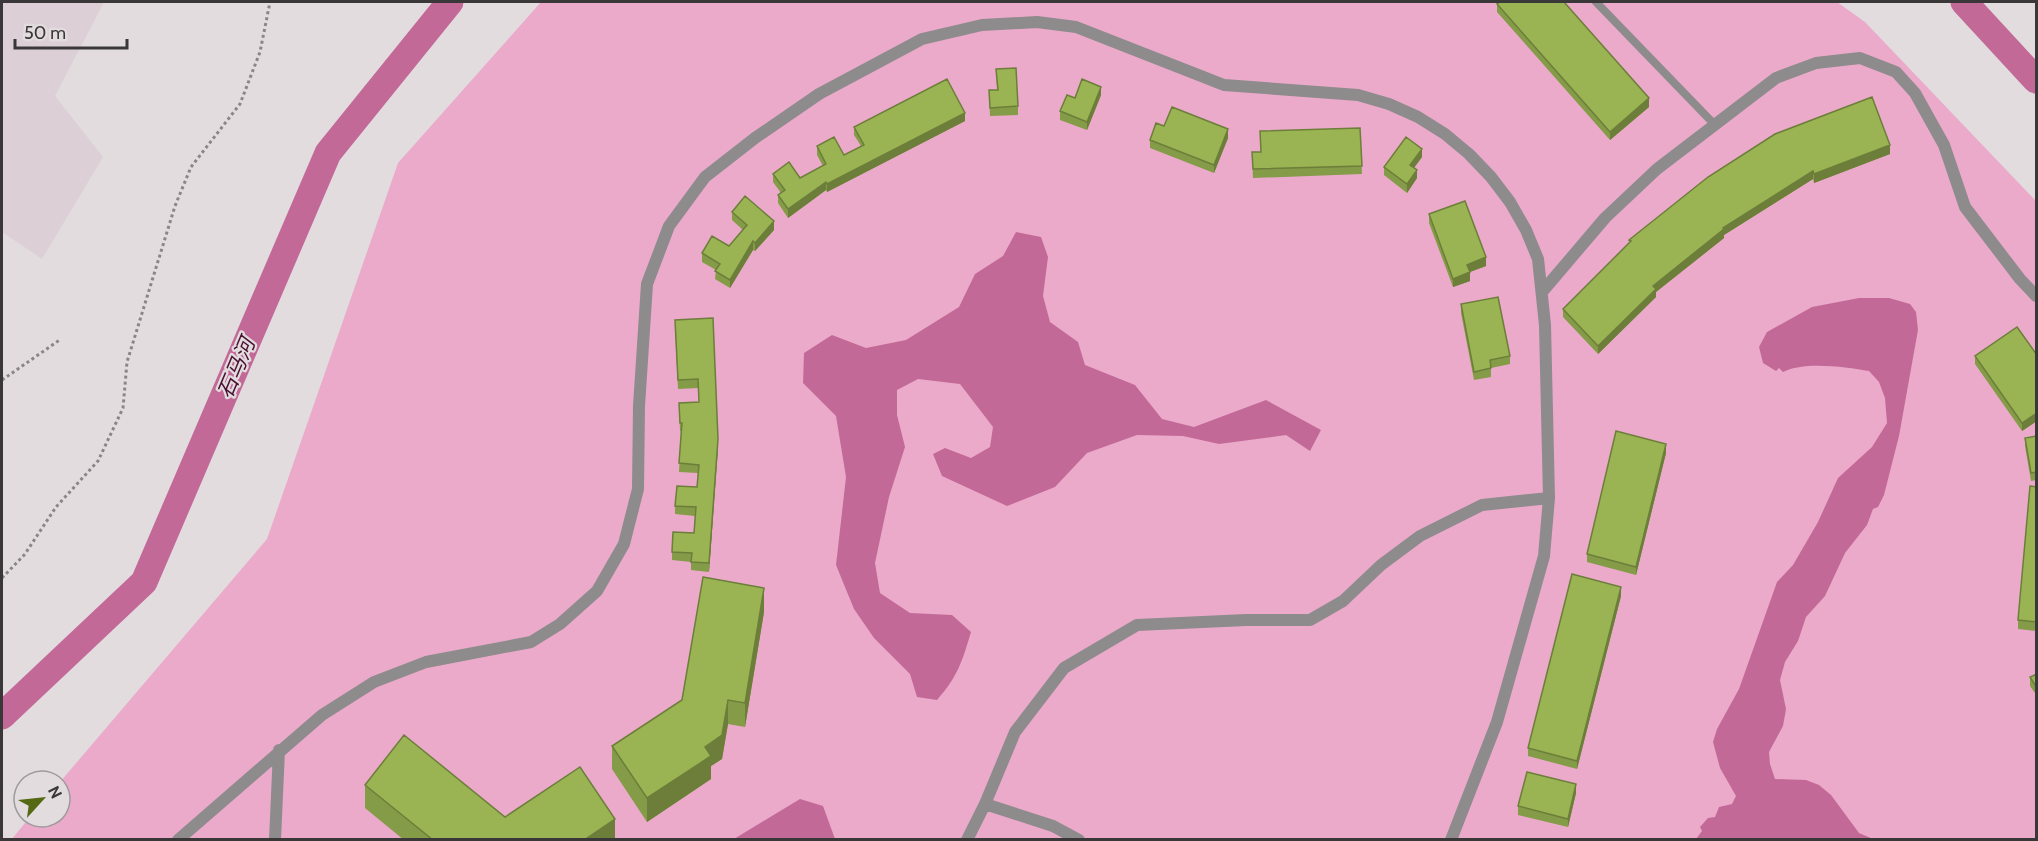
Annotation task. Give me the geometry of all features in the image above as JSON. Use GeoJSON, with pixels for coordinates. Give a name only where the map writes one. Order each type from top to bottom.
{"type":"FeatureCollection","features":[{"type":"Feature","properties":{"kind":"street"},"geometry":{"type":"LineString","coordinates":[[178,840],[322,715],[374,682],[426,662],[531,642],[560,624],[597,591],[624,544],[638,489],[639,406],[648,284],[669,226],[705,177],[755,138],[819,94],[922,39],[982,25],[1037,22],[1076,27],[1224,85],[1358,95],[1389,104],[1418,117],[1445,134],[1469,154],[1510,202],[1526,230],[1538,259],[1545,325],[1549,498],[1544,556],[1497,722],[1451,840]]}},
{"type":"Feature","properties":{"kind":"street"},"geometry":{"type":"LineString","coordinates":[[1542,292],[1605,218],[1657,169],[1776,78],[1815,63],[1860,58],[1896,72],[1915,93],[1944,146],[1965,207],[2020,279],[2037,296]]}},
{"type":"Feature","properties":{"kind":"street"},"geometry":{"type":"LineString","coordinates":[[967,840],[985,804],[1015,732],[1064,668],[1137,625],[1246,620],[1310,620],[1342,601],[1381,565],[1420,536],[1451,520],[1482,505],[1549,498]]}},
{"type":"Feature","properties":{"kind":"street"},"geometry":{"type":"LineString","coordinates":[[275,840],[279,750]]}},
{"type":"Feature","properties":{"kind":"street"},"geometry":{"type":"LineString","coordinates":[[985,804],[1053,826],[1079,840]]}},
{"type":"Feature","properties":{"kind":"lane"},"geometry":{"type":"LineString","coordinates":[[1596,2],[1715,125]]}},
{"type":"Feature","properties":{"kind":"path"},"geometry":{"type":"LineString","coordinates":[[2,578],[25,554],[56,507],[98,461],[118,419],[123,408],[127,362],[175,206],[191,167],[240,104],[260,52],[270,2]]}},
{"type":"Feature","properties":{"kind":"path"},"geometry":{"type":"LineString","coordinates":[[2,380],[61,339]]}},
{"type":"Feature","properties":{"kind":"shaded area"},"geometry":{"type":"Polygon","coordinates":[[[2,2],[104,2],[55,96],[103,157],[42,259],[2,232],[2,2]]]}},
{"type":"Feature","properties":{"kind":"shaded area"},"geometry":{"type":"Polygon","coordinates":[[[541,2],[1837,2],[1865,22],[2036,201],[2036,839],[11,840],[20,829],[72,829],[71,769],[267,539],[398,163],[541,2]]]}},
{"type":"Feature","properties":{"kind":"shaded area"},"geometry":{"type":"Polygon","coordinates":[[[1016,232],[1041,237],[1048,257],[1043,296],[1050,322],[1078,342],[1085,365],[1135,385],[1162,419],[1194,427],[1266,400],[1321,430],[1310,451],[1286,435],[1219,444],[1183,436],[1137,435],[1087,453],[1055,487],[1007,506],[942,476],[933,454],[945,448],[971,458],[990,447],[993,427],[960,384],[918,379],[897,390],[897,415],[905,447],[889,497],[875,563],[880,593],[910,613],[952,615],[971,632],[959,668],[937,700],[917,697],[910,674],[874,638],[854,609],[836,565],[846,477],[836,416],[803,383],[804,353],[832,335],[866,348],[906,340],[959,307],[975,274],[1003,256],[1016,232]]]}},
{"type":"Feature","properties":{"kind":"shaded area"},"geometry":{"type":"Polygon","coordinates":[[[1859,298],[1889,298],[1910,304],[1916,312],[1918,330],[1899,436],[1884,495],[1878,507],[1873,509],[1867,525],[1845,553],[1825,596],[1806,617],[1798,641],[1785,662],[1780,680],[1786,709],[1783,726],[1769,752],[1775,779],[1806,780],[1819,785],[1831,795],[1859,833],[1873,839],[1696,839],[1702,831],[1700,827],[1708,818],[1715,817],[1719,807],[1732,804],[1736,796],[1720,768],[1713,742],[1717,729],[1739,689],[1777,582],[1793,565],[1818,522],[1838,478],[1872,447],[1887,423],[1885,398],[1879,382],[1869,371],[1813,366],[1783,372],[1779,368],[1776,371],[1763,363],[1759,347],[1767,332],[1812,307],[1859,298]]]}},
{"type":"Feature","properties":{"kind":"shaded area"},"geometry":{"type":"Polygon","coordinates":[[[800,799],[823,806],[835,839],[734,839],[800,799]]]}},
{"type":"Feature","properties":{"kind":"building"},"geometry":{"type":"Polygon","coordinates":[[[1500,2],[1564,2],[1649,98],[1610,132],[1497,4],[1500,2]]]}},
{"type":"Feature","properties":{"kind":"building"},"geometry":{"type":"Polygon","coordinates":[[[1016,68],[1018,106],[990,108],[989,90],[998,90],[996,69],[1016,68]]]}},
{"type":"Feature","properties":{"kind":"building"},"geometry":{"type":"Polygon","coordinates":[[[947,79],[965,113],[827,184],[826,182],[788,209],[778,195],[785,190],[773,174],[789,162],[800,178],[826,164],[817,146],[834,137],[844,155],[864,145],[854,127],[947,79]]]}},
{"type":"Feature","properties":{"kind":"building"},"geometry":{"type":"Polygon","coordinates":[[[1082,79],[1101,87],[1087,122],[1060,111],[1067,95],[1075,98],[1082,79]]]}},
{"type":"Feature","properties":{"kind":"building"},"geometry":{"type":"Polygon","coordinates":[[[1872,97],[1890,145],[1814,174],[1813,171],[1723,228],[1653,286],[1656,289],[1598,346],[1563,309],[1631,241],[1629,240],[1708,177],[1775,134],[1872,97]]]}},
{"type":"Feature","properties":{"kind":"building"},"geometry":{"type":"Polygon","coordinates":[[[1172,107],[1228,129],[1214,165],[1150,140],[1156,123],[1164,126],[1172,107]]]}},
{"type":"Feature","properties":{"kind":"building"},"geometry":{"type":"Polygon","coordinates":[[[1360,128],[1362,166],[1253,169],[1252,152],[1261,152],[1260,131],[1360,128]]]}},
{"type":"Feature","properties":{"kind":"building"},"geometry":{"type":"Polygon","coordinates":[[[1406,137],[1422,149],[1410,165],[1417,170],[1407,184],[1384,167],[1406,137]]]}},
{"type":"Feature","properties":{"kind":"building"},"geometry":{"type":"Polygon","coordinates":[[[745,196],[774,221],[755,243],[753,241],[730,280],[715,271],[720,264],[702,253],[712,236],[729,246],[747,225],[732,212],[745,196]]]}},
{"type":"Feature","properties":{"kind":"building"},"geometry":{"type":"Polygon","coordinates":[[[1465,201],[1486,257],[1467,265],[1470,272],[1453,279],[1429,214],[1465,201]]]}},
{"type":"Feature","properties":{"kind":"building"},"geometry":{"type":"Polygon","coordinates":[[[1498,297],[1510,356],[1490,360],[1491,368],[1474,372],[1461,304],[1498,297]]]}},
{"type":"Feature","properties":{"kind":"building"},"geometry":{"type":"Polygon","coordinates":[[[713,318],[718,439],[709,563],[691,562],[692,553],[672,552],[673,532],[694,533],[696,507],[675,506],[677,486],[697,487],[699,465],[679,463],[682,423],[680,423],[679,403],[699,402],[698,379],[678,380],[675,320],[713,318]]]}},
{"type":"Feature","properties":{"kind":"building"},"geometry":{"type":"Polygon","coordinates":[[[2017,327],[2037,355],[2037,413],[2022,423],[1975,356],[2017,327]]]}},
{"type":"Feature","properties":{"kind":"building"},"geometry":{"type":"Polygon","coordinates":[[[1616,431],[1666,444],[1636,567],[1587,554],[1616,431]]]}},
{"type":"Feature","properties":{"kind":"building"},"geometry":{"type":"Polygon","coordinates":[[[2037,436],[2037,472],[2031,473],[2025,438],[2037,436]]]}},
{"type":"Feature","properties":{"kind":"building"},"geometry":{"type":"Polygon","coordinates":[[[2030,486],[2037,487],[2037,622],[2018,620],[2030,486]]]}},
{"type":"Feature","properties":{"kind":"building"},"geometry":{"type":"Polygon","coordinates":[[[1572,574],[1621,587],[1577,761],[1528,748],[1572,574]]]}},
{"type":"Feature","properties":{"kind":"building"},"geometry":{"type":"Polygon","coordinates":[[[703,577],[764,588],[745,703],[728,700],[722,735],[705,747],[711,756],[647,798],[612,746],[682,700],[703,577]]]}},
{"type":"Feature","properties":{"kind":"building"},"geometry":{"type":"Polygon","coordinates":[[[2037,674],[2037,688],[2030,677],[2037,674]]]}},
{"type":"Feature","properties":{"kind":"building"},"geometry":{"type":"Polygon","coordinates":[[[404,735],[505,817],[580,767],[615,819],[584,840],[433,840],[365,785],[404,735]]]}},
{"type":"Feature","properties":{"kind":"building"},"geometry":{"type":"Polygon","coordinates":[[[1527,772],[1576,784],[1568,819],[1518,806],[1527,772]]]}},
{"type":"Feature","properties":{"kind":"waterway","name":"石马河"},"geometry":{"type":"LineString","coordinates":[[2,716],[144,582],[328,153],[450,2]]}},
{"type":"Feature","properties":{"kind":"waterway","name":"石马河"},"geometry":{"type":"LineString","coordinates":[[1964,2],[2036,80]]}}]}
